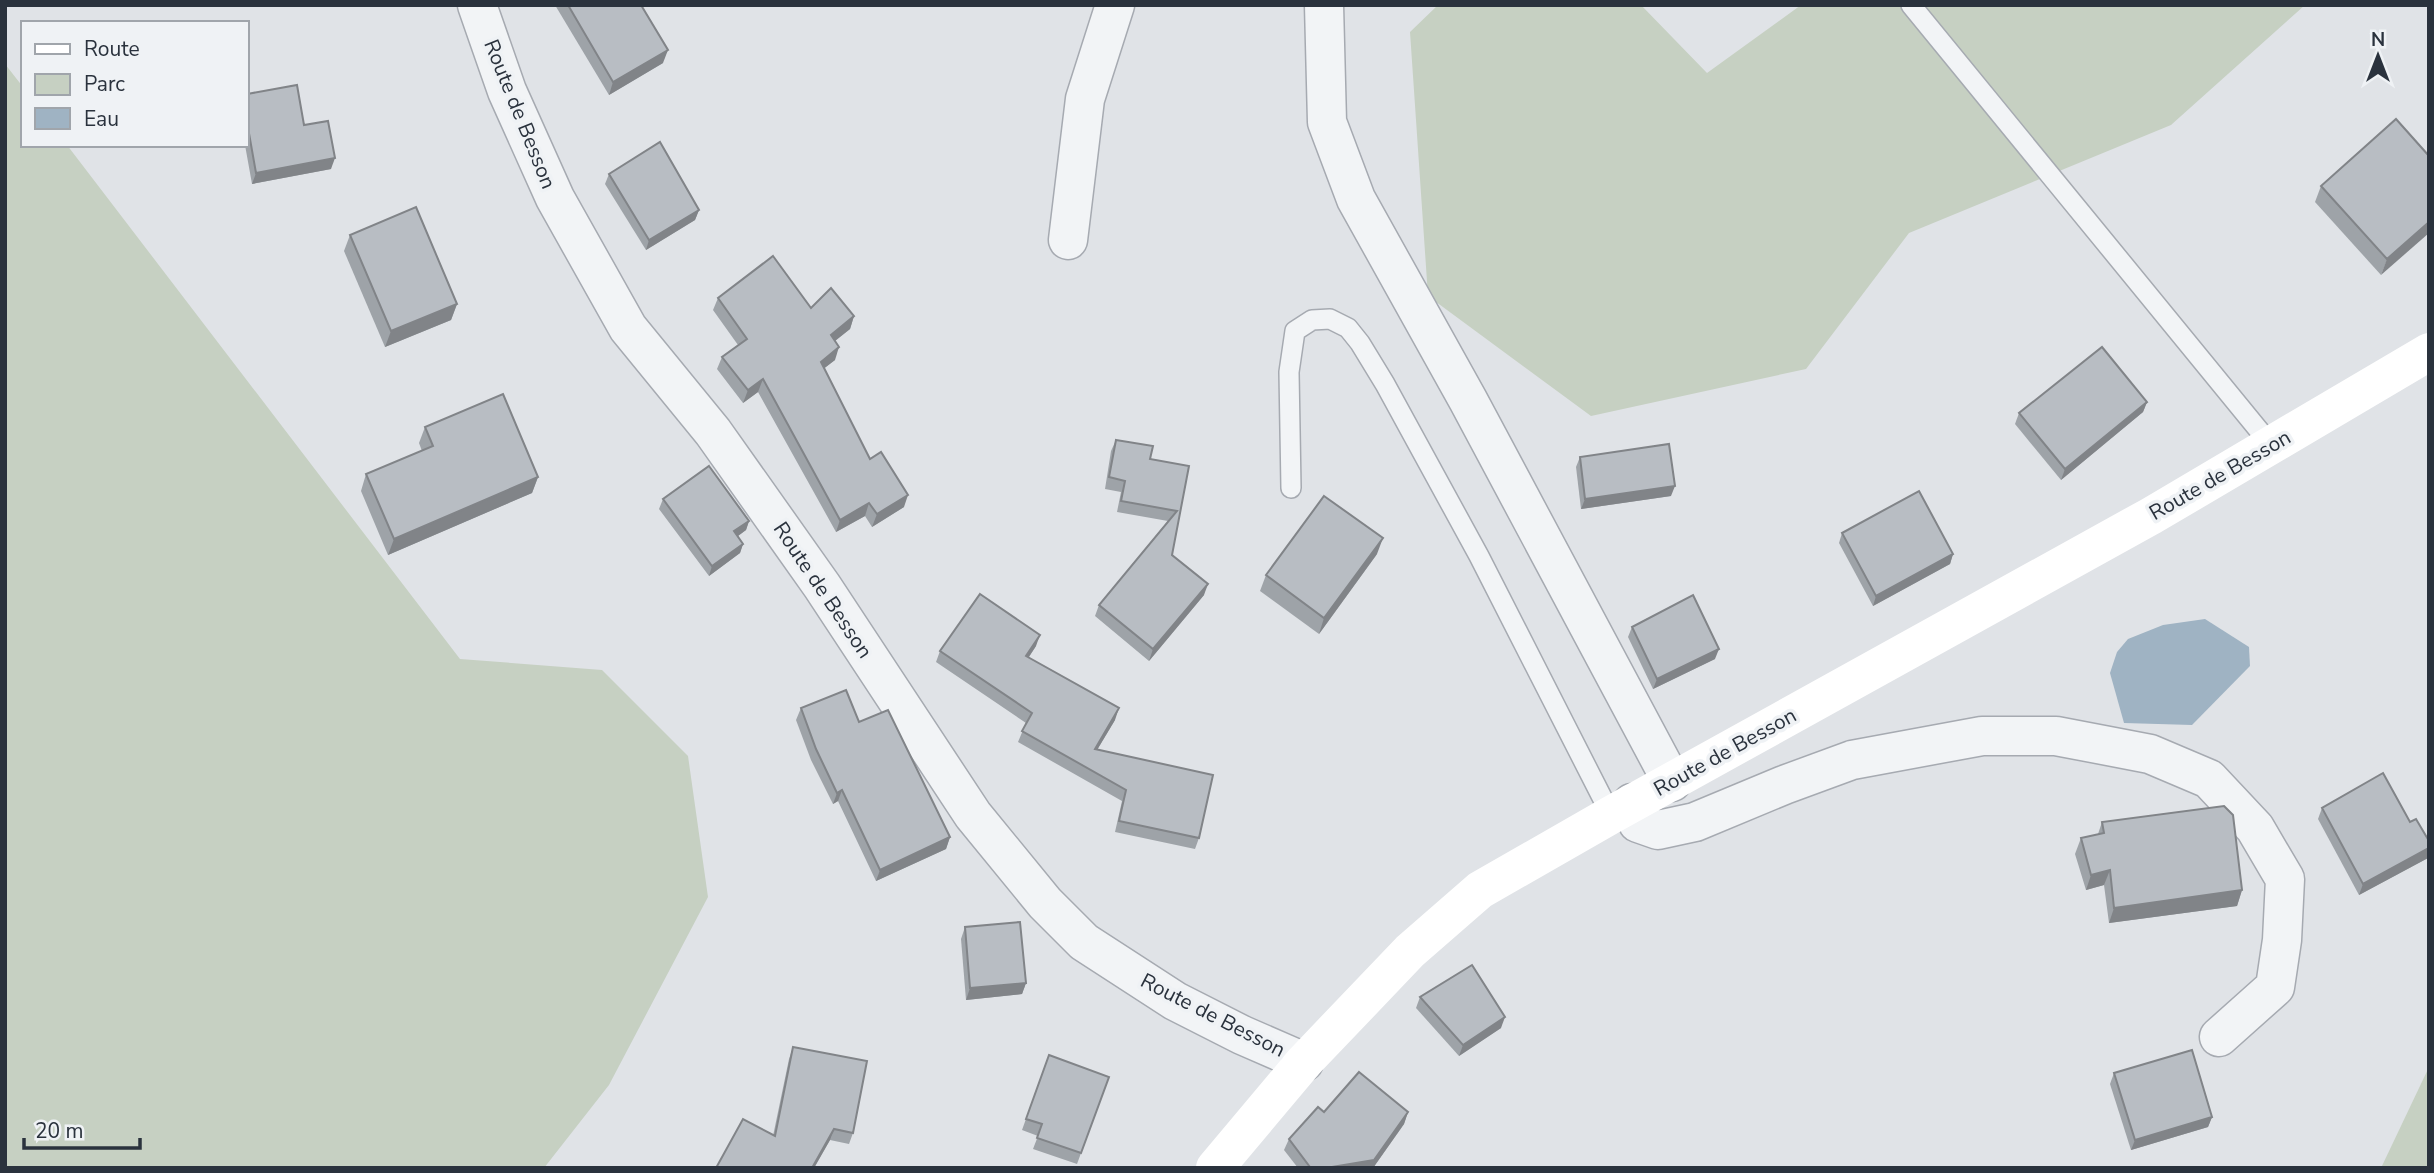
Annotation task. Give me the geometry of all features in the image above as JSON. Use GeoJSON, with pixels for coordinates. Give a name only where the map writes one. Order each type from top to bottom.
{"type":"FeatureCollection","features":[{"type":"Feature","properties":{"kind":"main road","name":"Route de Besson"},"geometry":{"type":"LineString","coordinates":[[1304,1062],[1410,951],[1480,890],[2151,516],[2429,352]]}},
{"type":"Feature","properties":{"kind":"main road"},"geometry":{"type":"LineString","coordinates":[[1225,1165],[1304,1062]]}},
{"type":"Feature","properties":{"kind":"street","name":"Route de Besson"},"geometry":{"type":"LineString","coordinates":[[477,5],[507,91],[555,198],[628,327],[713,432],[822,586],[973,815],[1045,903],[1084,942],[1175,1001],[1304,1062]]}},
{"type":"Feature","properties":{"kind":"street"},"geometry":{"type":"LineString","coordinates":[[1068,240],[1085,99],[1115,5]]}},
{"type":"Feature","properties":{"kind":"street"},"geometry":{"type":"LineString","coordinates":[[1324,5],[1327,122],[1356,199],[1475,412],[1672,782]]}},
{"type":"Feature","properties":{"kind":"street"},"geometry":{"type":"LineString","coordinates":[[1622,809],[1638,823],[1658,830],[1695,822],[1852,760],[1982,736],[2056,736],[2150,754],[2209,779],[2255,828],[2285,880],[2282,940],[2275,987],[2220,1037]]}},
{"type":"Feature","properties":{"kind":"lane"},"geometry":{"type":"LineString","coordinates":[[1911,5],[2271,445]]}},
{"type":"Feature","properties":{"kind":"lane"},"geometry":{"type":"LineString","coordinates":[[1291,488],[1289,372],[1295,331],[1312,320],[1330,318],[1348,328],[1385,384],[1622,809]]}},
{"type":"Feature","properties":{"kind":"green space"},"geometry":{"type":"Polygon","coordinates":[[[1438,5],[1641,5],[1707,73],[1801,5],[2305,5],[2171,125],[1909,233],[1806,369],[1591,416],[1428,296],[1410,32],[1438,5]]]}},
{"type":"Feature","properties":{"kind":"green space"},"geometry":{"type":"Polygon","coordinates":[[[5,64],[21,84],[21,147],[69,147],[460,659],[602,670],[688,756],[708,897],[609,1085],[544,1168],[5,1168],[5,64]]]}},
{"type":"Feature","properties":{"kind":"green space"},"geometry":{"type":"Polygon","coordinates":[[[2429,1067],[2429,1168],[2381,1168],[2429,1067]]]}},
{"type":"Feature","properties":{"kind":"water"},"geometry":{"type":"Polygon","coordinates":[[[2205,619],[2249,647],[2250,666],[2192,725],[2124,723],[2110,673],[2117,652],[2128,639],[2163,625],[2205,619]]]}},
{"type":"Feature","properties":{"kind":"building"},"geometry":{"type":"Polygon","coordinates":[[[568,5],[641,5],[668,50],[613,82],[568,5]]]}},
{"type":"Feature","properties":{"kind":"building"},"geometry":{"type":"Polygon","coordinates":[[[297,85],[304,125],[328,121],[335,158],[256,173],[248,128],[248,94],[297,85]]]}},
{"type":"Feature","properties":{"kind":"building"},"geometry":{"type":"Polygon","coordinates":[[[2396,119],[2429,156],[2429,222],[2387,259],[2321,186],[2396,119]]]}},
{"type":"Feature","properties":{"kind":"building"},"geometry":{"type":"Polygon","coordinates":[[[660,142],[699,210],[649,240],[609,174],[660,142]]]}},
{"type":"Feature","properties":{"kind":"building"},"geometry":{"type":"Polygon","coordinates":[[[416,207],[457,304],[391,331],[350,235],[416,207]]]}},
{"type":"Feature","properties":{"kind":"building"},"geometry":{"type":"Polygon","coordinates":[[[773,256],[811,308],[831,288],[854,316],[831,335],[839,347],[821,362],[870,459],[881,452],[908,495],[877,514],[869,503],[840,520],[763,379],[748,390],[722,357],[747,339],[718,298],[773,256]]]}},
{"type":"Feature","properties":{"kind":"building"},"geometry":{"type":"Polygon","coordinates":[[[2102,347],[2147,402],[2065,469],[2019,413],[2102,347]]]}},
{"type":"Feature","properties":{"kind":"building"},"geometry":{"type":"Polygon","coordinates":[[[503,394],[538,477],[394,539],[366,474],[433,446],[425,427],[503,394]]]}},
{"type":"Feature","properties":{"kind":"building"},"geometry":{"type":"Polygon","coordinates":[[[1116,440],[1153,446],[1150,459],[1189,466],[1172,555],[1208,584],[1153,649],[1099,605],[1177,511],[1121,501],[1125,481],[1109,477],[1116,440]]]}},
{"type":"Feature","properties":{"kind":"building"},"geometry":{"type":"Polygon","coordinates":[[[1669,444],[1675,486],[1585,499],[1580,457],[1669,444]]]}},
{"type":"Feature","properties":{"kind":"building"},"geometry":{"type":"Polygon","coordinates":[[[709,466],[749,521],[734,531],[743,544],[712,566],[663,499],[709,466]]]}},
{"type":"Feature","properties":{"kind":"building"},"geometry":{"type":"Polygon","coordinates":[[[1919,491],[1953,554],[1876,596],[1842,533],[1919,491]]]}},
{"type":"Feature","properties":{"kind":"building"},"geometry":{"type":"Polygon","coordinates":[[[1324,496],[1383,538],[1324,618],[1266,575],[1324,496]]]}},
{"type":"Feature","properties":{"kind":"building"},"geometry":{"type":"Polygon","coordinates":[[[980,594],[1040,635],[1026,656],[1119,708],[1095,749],[1213,775],[1199,838],[1119,821],[1126,790],[1022,731],[1032,713],[940,651],[980,594]]]}},
{"type":"Feature","properties":{"kind":"building"},"geometry":{"type":"Polygon","coordinates":[[[1693,595],[1719,649],[1657,679],[1632,627],[1693,595]]]}},
{"type":"Feature","properties":{"kind":"building"},"geometry":{"type":"Polygon","coordinates":[[[846,690],[859,722],[888,710],[950,837],[880,870],[842,790],[837,793],[816,749],[801,708],[846,690]]]}},
{"type":"Feature","properties":{"kind":"building"},"geometry":{"type":"Polygon","coordinates":[[[2383,773],[2410,822],[2416,819],[2429,841],[2429,848],[2363,884],[2322,808],[2383,773]]]}},
{"type":"Feature","properties":{"kind":"building"},"geometry":{"type":"Polygon","coordinates":[[[2224,806],[2233,815],[2242,890],[2114,908],[2110,870],[2091,875],[2081,838],[2104,833],[2102,822],[2224,806]]]}},
{"type":"Feature","properties":{"kind":"building"},"geometry":{"type":"Polygon","coordinates":[[[1020,922],[1026,983],[970,988],[965,927],[1020,922]]]}},
{"type":"Feature","properties":{"kind":"building"},"geometry":{"type":"Polygon","coordinates":[[[1472,965],[1505,1017],[1463,1045],[1420,997],[1472,965]]]}},
{"type":"Feature","properties":{"kind":"building"},"geometry":{"type":"Polygon","coordinates":[[[793,1047],[867,1061],[853,1133],[834,1129],[812,1168],[716,1168],[743,1119],[775,1136],[793,1047]]]}},
{"type":"Feature","properties":{"kind":"building"},"geometry":{"type":"Polygon","coordinates":[[[2192,1050],[2212,1117],[2135,1140],[2114,1073],[2192,1050]]]}},
{"type":"Feature","properties":{"kind":"building"},"geometry":{"type":"Polygon","coordinates":[[[1049,1055],[1109,1077],[1081,1153],[1037,1138],[1042,1124],[1026,1119],[1049,1055]]]}},
{"type":"Feature","properties":{"kind":"building"},"geometry":{"type":"Polygon","coordinates":[[[1359,1072],[1408,1112],[1374,1160],[1326,1168],[1310,1167],[1289,1139],[1318,1107],[1324,1112],[1359,1072]]]}}]}
